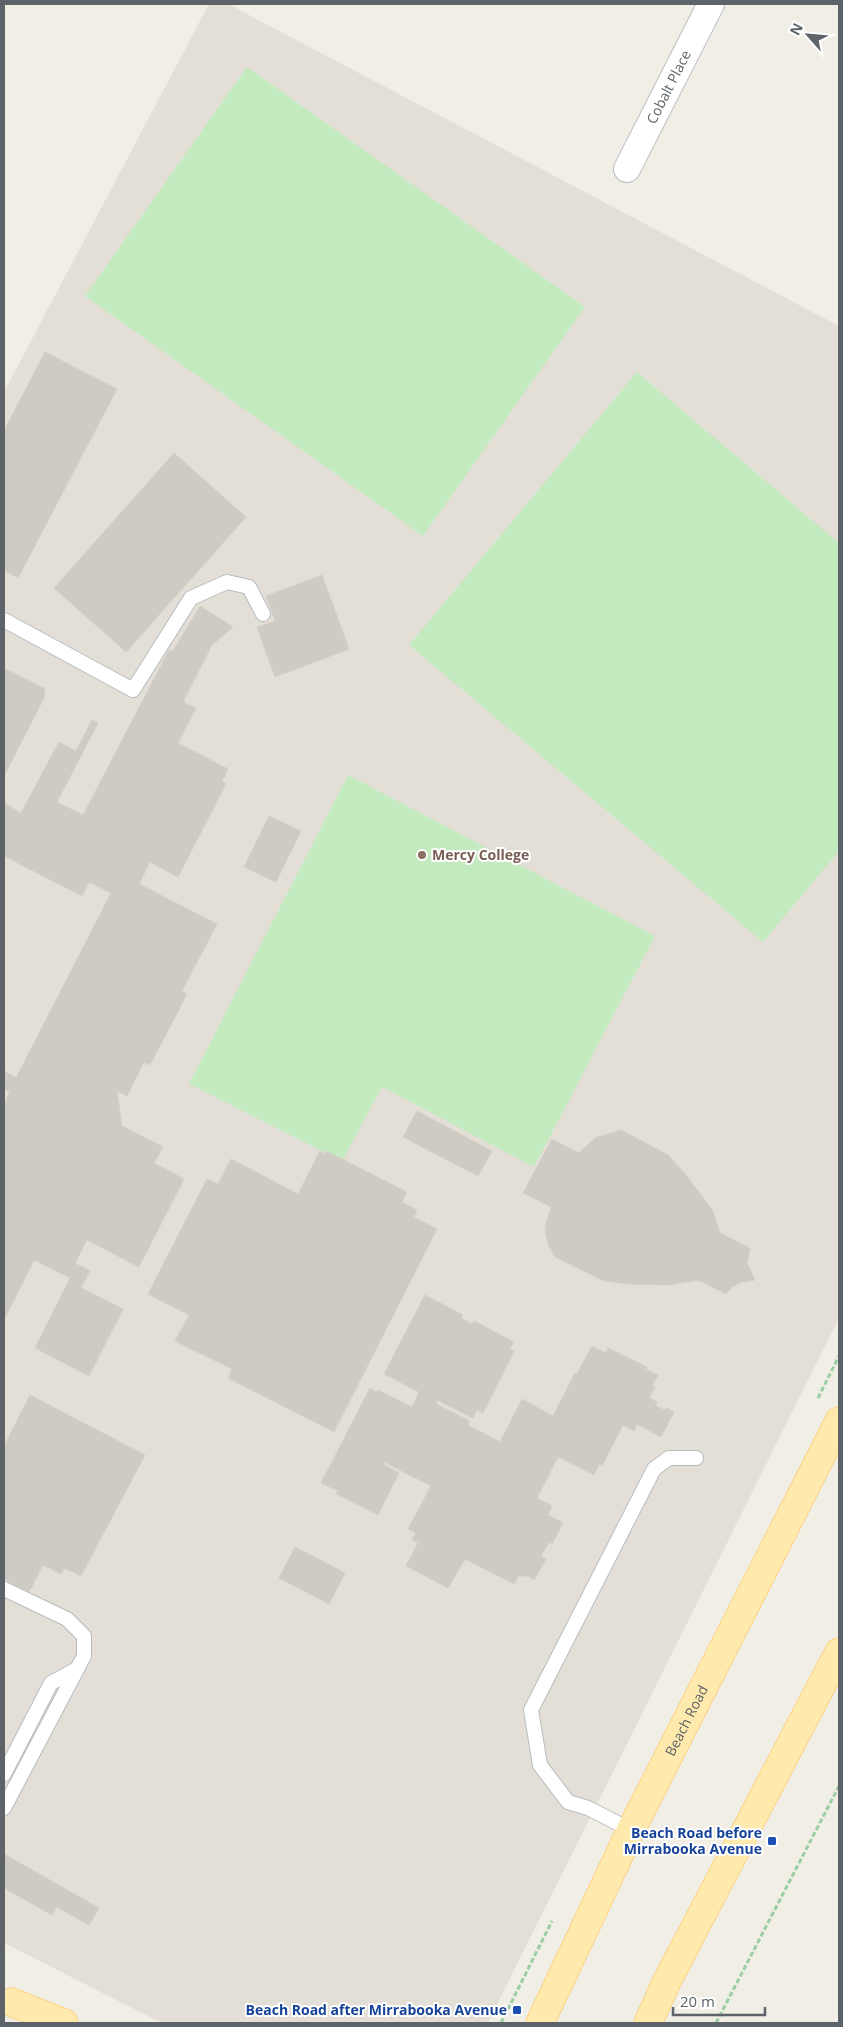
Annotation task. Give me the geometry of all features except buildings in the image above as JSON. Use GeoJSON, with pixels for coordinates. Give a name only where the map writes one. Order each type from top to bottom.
{"type":"FeatureCollection","features":[{"type":"Feature","properties":{"kind":"main road","name":"Beach Road"},"geometry":{"type":"LineString","coordinates":[[540,2023],[631,1830],[839,1421]]}},
{"type":"Feature","properties":{"kind":"main road"},"geometry":{"type":"LineString","coordinates":[[648,2023],[839,1652]]}},
{"type":"Feature","properties":{"kind":"main road"},"geometry":{"type":"LineString","coordinates":[[658,2023],[668,1981]]}},
{"type":"Feature","properties":{"kind":"main road"},"geometry":{"type":"LineString","coordinates":[[7,2000],[51,2023]]}},
{"type":"Feature","properties":{"kind":"main road"},"geometry":{"type":"LineString","coordinates":[[7,2000],[64,2023]]}},
{"type":"Feature","properties":{"kind":"street","name":"Cobalt Place"},"geometry":{"type":"LineString","coordinates":[[627,169],[711,4]]}},
{"type":"Feature","properties":{"kind":"lane"},"geometry":{"type":"LineString","coordinates":[[4,620],[133,690],[191,598],[227,582],[249,587],[263,614]]}},
{"type":"Feature","properties":{"kind":"lane"},"geometry":{"type":"LineString","coordinates":[[631,1830],[588,1808],[568,1802],[540,1765],[531,1710],[654,1469],[669,1458],[696,1458]]}},
{"type":"Feature","properties":{"kind":"lane"},"geometry":{"type":"LineString","coordinates":[[4,1588],[67,1619],[84,1636],[84,1656],[4,1808]]}},
{"type":"Feature","properties":{"kind":"lane"},"geometry":{"type":"LineString","coordinates":[[4,1774],[51,1683],[77,1669]]}},
{"type":"Feature","properties":{"kind":"path"},"geometry":{"type":"LineString","coordinates":[[716,2023],[839,1786]]}},
{"type":"Feature","properties":{"kind":"shaded area","name":"Mercy College"},"geometry":{"type":"Polygon","coordinates":[[[209,4],[228,4],[839,326],[839,1318],[488,2023],[162,2023],[4,1943],[4,392],[209,4]]]}},
{"type":"Feature","properties":{"kind":"green space"},"geometry":{"type":"Polygon","coordinates":[[[247,67],[585,307],[423,536],[85,296],[247,67]]]}},
{"type":"Feature","properties":{"kind":"green space"},"geometry":{"type":"Polygon","coordinates":[[[637,372],[839,543],[839,851],[763,942],[409,645],[637,372]]]}},
{"type":"Feature","properties":{"kind":"green space"},"geometry":{"type":"Polygon","coordinates":[[[348,775],[655,936],[534,1167],[382,1087],[342,1161],[189,1084],[348,775]]]}},
{"type":"Feature","properties":{"kind":"place","name":"Mercy College"},"geometry":{"type":"Point","coordinates":[422,855]}},
{"type":"Feature","properties":{"kind":"place","name":"Beach Road before Mirrabooka Avenue"},"geometry":{"type":"Point","coordinates":[772,1841]}},
{"type":"Feature","properties":{"kind":"place","name":"Beach Road after Mirrabooka Avenue"},"geometry":{"type":"Point","coordinates":[517,2010]}}]}
